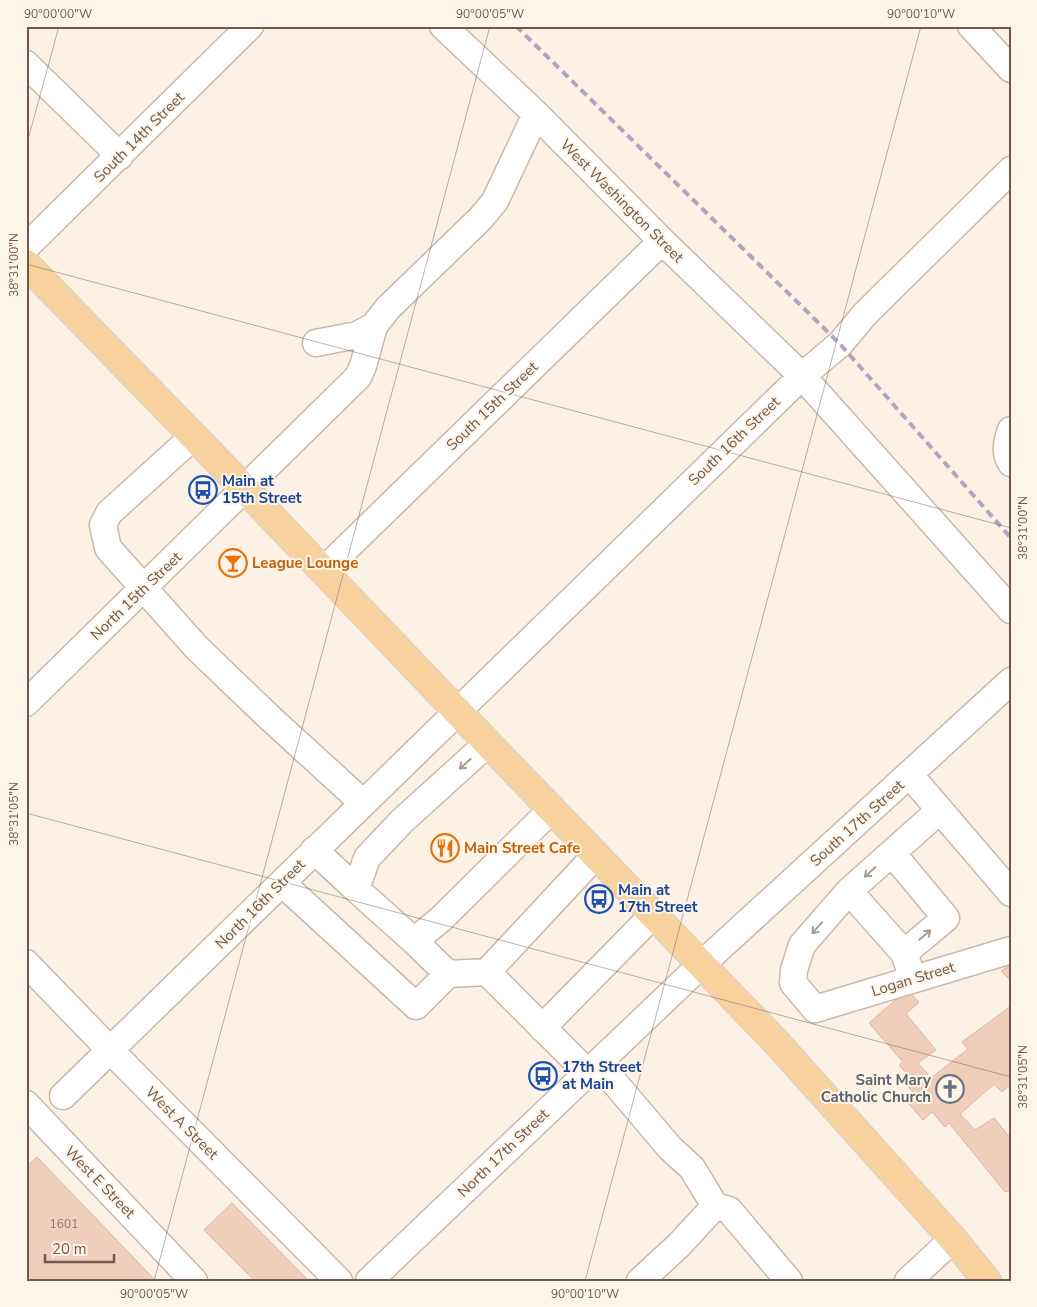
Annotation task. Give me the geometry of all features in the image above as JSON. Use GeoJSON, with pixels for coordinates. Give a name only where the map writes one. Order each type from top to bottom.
{"type":"FeatureCollection","features":[{"type":"Feature","properties":{"kind":"main road"},"geometry":{"type":"LineString","coordinates":[[26,264],[194,436],[783,1049],[987,1281]]}},
{"type":"Feature","properties":{"kind":"street","name":"South 14th Street"},"geometry":{"type":"LineString","coordinates":[[26,247],[250,26]]}},
{"type":"Feature","properties":{"kind":"street","name":"West Washington Street"},"geometry":{"type":"LineString","coordinates":[[443,26],[536,114],[662,242],[802,376],[1011,610]]}},
{"type":"Feature","properties":{"kind":"street"},"geometry":{"type":"LineString","coordinates":[[971,26],[1011,69]]}},
{"type":"Feature","properties":{"kind":"street"},"geometry":{"type":"LineString","coordinates":[[26,64],[120,156]]}},
{"type":"Feature","properties":{"kind":"street"},"geometry":{"type":"LineString","coordinates":[[316,343],[357,335],[374,326],[388,308],[480,219],[495,201],[536,114]]}},
{"type":"Feature","properties":{"kind":"street","name":"South 16th Street"},"geometry":{"type":"LineString","coordinates":[[456,710],[802,376],[840,344],[865,314],[1011,170]]}},
{"type":"Feature","properties":{"kind":"street","name":"South 15th Street"},"geometry":{"type":"LineString","coordinates":[[323,571],[662,242]]}},
{"type":"Feature","properties":{"kind":"street","name":"North 15th Street"},"geometry":{"type":"LineString","coordinates":[[26,703],[358,377],[374,326]]}},
{"type":"Feature","properties":{"kind":"street"},"geometry":{"type":"LineString","coordinates":[[1011,430],[1006,443],[1008,460],[1011,463]]}},
{"type":"Feature","properties":{"kind":"street"},"geometry":{"type":"LineString","coordinates":[[194,436],[109,514],[102,526],[108,548],[197,648],[362,802]]}},
{"type":"Feature","properties":{"kind":"street","name":"South 17th Street"},"geometry":{"type":"LineString","coordinates":[[702,964],[1011,681]]}},
{"type":"Feature","properties":{"kind":"street","name":"North 16th Street"},"geometry":{"type":"LineString","coordinates":[[63,1096],[456,710]]}},
{"type":"Feature","properties":{"kind":"street"},"geometry":{"type":"LineString","coordinates":[[356,889],[367,858],[402,821],[488,744]]}},
{"type":"Feature","properties":{"kind":"street"},"geometry":{"type":"LineString","coordinates":[[910,774],[1011,893]]}},
{"type":"Feature","properties":{"kind":"street"},"geometry":{"type":"LineString","coordinates":[[414,941],[441,919],[552,809]]}},
{"type":"Feature","properties":{"kind":"street"},"geometry":{"type":"LineString","coordinates":[[914,978],[904,953],[849,891],[940,810]]}},
{"type":"Feature","properties":{"kind":"street"},"geometry":{"type":"LineString","coordinates":[[337,827],[367,858]]}},
{"type":"Feature","properties":{"kind":"street"},"geometry":{"type":"LineString","coordinates":[[314,850],[448,974]]}},
{"type":"Feature","properties":{"kind":"street"},"geometry":{"type":"LineString","coordinates":[[892,853],[946,918],[904,953]]}},
{"type":"Feature","properties":{"kind":"street"},"geometry":{"type":"LineString","coordinates":[[282,883],[416,1006],[448,974],[487,972],[596,855]]}},
{"type":"Feature","properties":{"kind":"street","name":"Logan Street"},"geometry":{"type":"LineString","coordinates":[[849,891],[802,945],[794,970],[793,983],[815,1009],[1011,950]]}},
{"type":"Feature","properties":{"kind":"street"},"geometry":{"type":"LineString","coordinates":[[542,1028],[654,914]]}},
{"type":"Feature","properties":{"kind":"street","name":"West A Street"},"geometry":{"type":"LineString","coordinates":[[26,963],[339,1281]]}},
{"type":"Feature","properties":{"kind":"street","name":"North 17th Street"},"geometry":{"type":"LineString","coordinates":[[369,1281],[702,964]]}},
{"type":"Feature","properties":{"kind":"street"},"geometry":{"type":"LineString","coordinates":[[487,972],[542,1028],[593,1068],[670,1148],[692,1168],[714,1206],[729,1210],[789,1281]]}},
{"type":"Feature","properties":{"kind":"street","name":"West E Street"},"geometry":{"type":"LineString","coordinates":[[31,1117],[194,1281]]}},
{"type":"Feature","properties":{"kind":"street"},"geometry":{"type":"LineString","coordinates":[[640,1281],[679,1245],[714,1206]]}},
{"type":"Feature","properties":{"kind":"street"},"geometry":{"type":"LineString","coordinates":[[908,1281],[952,1239]]}},
{"type":"Feature","properties":{"kind":"building"},"geometry":{"type":"Polygon","coordinates":[[[1011,965],[1011,981],[1001,971],[1011,965]]]}},
{"type":"Feature","properties":{"kind":"building","name":"Saint Mary Catholic Church"},"geometry":{"type":"Polygon","coordinates":[[[907,990],[919,1002],[906,1014],[936,1050],[918,1063],[931,1078],[968,1049],[962,1042],[1011,1006],[1011,1084],[1002,1092],[994,1084],[960,1114],[975,1130],[994,1118],[1011,1139],[1011,1190],[1005,1192],[949,1123],[945,1127],[932,1112],[923,1120],[909,1104],[917,1097],[907,1085],[913,1081],[899,1065],[903,1062],[869,1023],[907,990]]]}},
{"type":"Feature","properties":{"kind":"building"},"geometry":{"type":"Polygon","coordinates":[[[37,1157],[156,1281],[26,1281],[26,1167],[37,1157]]]}},
{"type":"Feature","properties":{"kind":"building"},"geometry":{"type":"Polygon","coordinates":[[[232,1203],[309,1281],[255,1281],[204,1230],[232,1203]]]}},
{"type":"Feature","properties":{"kind":"railway"},"geometry":{"type":"LineString","coordinates":[[516,26],[840,344],[1011,538]]}},
{"type":"Feature","properties":{"kind":"place","name":"Main at 15th Street"},"geometry":{"type":"Point","coordinates":[203,490]}},
{"type":"Feature","properties":{"kind":"place","name":"League Lounge"},"geometry":{"type":"Point","coordinates":[233,563]}},
{"type":"Feature","properties":{"kind":"place","name":"Main Street Cafe"},"geometry":{"type":"Point","coordinates":[445,848]}},
{"type":"Feature","properties":{"kind":"place","name":"Main at 17th Street"},"geometry":{"type":"Point","coordinates":[599,899]}},
{"type":"Feature","properties":{"kind":"place","name":"17th Street at Main"},"geometry":{"type":"Point","coordinates":[543,1076]}},
{"type":"Feature","properties":{"kind":"place","name":"Saint Mary Catholic Church"},"geometry":{"type":"Point","coordinates":[950,1089]}}]}
